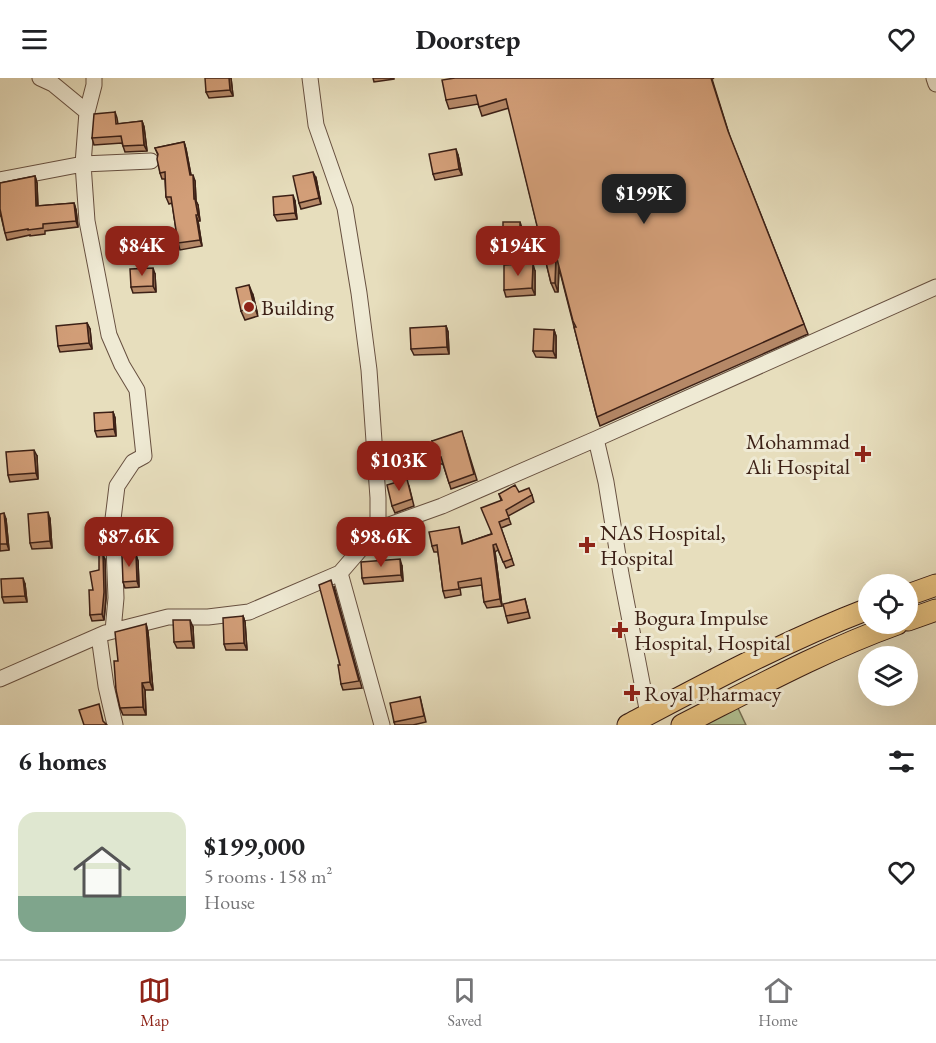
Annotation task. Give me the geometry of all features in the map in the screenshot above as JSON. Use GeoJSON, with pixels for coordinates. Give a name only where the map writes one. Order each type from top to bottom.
{"type":"FeatureCollection","features":[{"type":"Feature","properties":{"kind":"highway"},"geometry":{"type":"LineString","coordinates":[[918,594],[934,592]]}},
{"type":"Feature","properties":{"kind":"highway"},"geometry":{"type":"LineString","coordinates":[[918,616],[936,610]]}},
{"type":"Feature","properties":{"kind":"highway"},"geometry":{"type":"LineString","coordinates":[[628,725],[782,647],[858,613]]}},
{"type":"Feature","properties":{"kind":"highway"},"geometry":{"type":"LineString","coordinates":[[682,725],[799,664],[870,634]]}},
{"type":"Feature","properties":{"kind":"street"},"geometry":{"type":"LineString","coordinates":[[40,78],[53,84],[87,112]]}},
{"type":"Feature","properties":{"kind":"street"},"geometry":{"type":"LineString","coordinates":[[94,78],[87,112],[83,164],[87,221],[109,335],[122,365],[137,390],[144,456],[133,462],[117,486],[113,519],[116,598],[106,633],[106,686],[115,725]]}},
{"type":"Feature","properties":{"kind":"street"},"geometry":{"type":"LineString","coordinates":[[310,78],[316,125],[345,208],[359,293],[369,370],[378,529]]}},
{"type":"Feature","properties":{"kind":"street"},"geometry":{"type":"LineString","coordinates":[[934,78],[936,84]]}},
{"type":"Feature","properties":{"kind":"street"},"geometry":{"type":"LineString","coordinates":[[0,180],[83,164],[151,161]]}},
{"type":"Feature","properties":{"kind":"street"},"geometry":{"type":"LineString","coordinates":[[0,680],[106,633],[168,617],[208,617],[249,612],[340,573],[378,529],[442,506],[936,287]]}},
{"type":"Feature","properties":{"kind":"street"},"geometry":{"type":"LineString","coordinates":[[596,439],[606,482],[648,714]]}},
{"type":"Feature","properties":{"kind":"street"},"geometry":{"type":"LineString","coordinates":[[340,573],[382,725]]}},
{"type":"Feature","properties":{"kind":"green space"},"geometry":{"type":"Polygon","coordinates":[[[737,706],[746,725],[701,725],[737,706]]]}},
{"type":"Feature","properties":{"kind":"building"},"geometry":{"type":"Polygon","coordinates":[[[205,78],[229,78],[230,90],[206,92],[205,78]]]}},
{"type":"Feature","properties":{"kind":"building"},"geometry":{"type":"Polygon","coordinates":[[[455,78],[711,78],[728,131],[804,324],[597,417],[556,255],[555,283],[551,283],[506,99],[479,107],[476,95],[446,100],[442,80],[455,78]]]}},
{"type":"Feature","properties":{"kind":"building"},"geometry":{"type":"Polygon","coordinates":[[[115,112],[116,124],[142,121],[144,145],[123,146],[121,136],[92,138],[94,114],[115,112]]]}},
{"type":"Feature","properties":{"kind":"building"},"geometry":{"type":"Polygon","coordinates":[[[184,142],[190,175],[193,175],[200,240],[178,243],[171,197],[166,197],[165,172],[160,173],[155,148],[184,142]]]}},
{"type":"Feature","properties":{"kind":"building"},"geometry":{"type":"Polygon","coordinates":[[[456,149],[459,169],[433,174],[429,154],[456,149]]]}},
{"type":"Feature","properties":{"kind":"building"},"geometry":{"type":"Polygon","coordinates":[[[313,172],[319,198],[299,203],[293,176],[313,172]]]}},
{"type":"Feature","properties":{"kind":"building"},"geometry":{"type":"Polygon","coordinates":[[[35,176],[36,206],[74,203],[76,221],[43,224],[43,228],[5,233],[0,209],[0,183],[35,176]]]}},
{"type":"Feature","properties":{"kind":"building"},"geometry":{"type":"Polygon","coordinates":[[[293,195],[295,213],[274,215],[273,197],[293,195]]]}},
{"type":"Feature","properties":{"kind":"building"},"geometry":{"type":"Polygon","coordinates":[[[503,222],[520,222],[520,242],[503,242],[503,222]]]}},
{"type":"Feature","properties":{"kind":"building"},"geometry":{"type":"Polygon","coordinates":[[[533,264],[532,288],[504,290],[504,265],[533,264]]]}},
{"type":"Feature","properties":{"kind":"building"},"geometry":{"type":"Polygon","coordinates":[[[153,268],[153,286],[131,287],[130,269],[153,268]]]}},
{"type":"Feature","properties":{"kind":"building"},"geometry":{"type":"Polygon","coordinates":[[[249,285],[254,306],[241,311],[236,288],[249,285]]]}},
{"type":"Feature","properties":{"kind":"building"},"geometry":{"type":"Polygon","coordinates":[[[87,323],[89,343],[58,346],[56,326],[87,323]]]}},
{"type":"Feature","properties":{"kind":"building"},"geometry":{"type":"Polygon","coordinates":[[[446,326],[447,347],[411,349],[410,328],[446,326]]]}},
{"type":"Feature","properties":{"kind":"building"},"geometry":{"type":"Polygon","coordinates":[[[534,329],[554,330],[553,351],[533,351],[534,329]]]}},
{"type":"Feature","properties":{"kind":"building"},"geometry":{"type":"Polygon","coordinates":[[[113,412],[114,429],[95,431],[94,413],[113,412]]]}},
{"type":"Feature","properties":{"kind":"building"},"geometry":{"type":"Polygon","coordinates":[[[462,431],[474,474],[449,483],[441,457],[438,458],[432,441],[462,431]]]}},
{"type":"Feature","properties":{"kind":"building"},"geometry":{"type":"Polygon","coordinates":[[[34,450],[36,473],[8,475],[6,452],[34,450]]]}},
{"type":"Feature","properties":{"kind":"building"},"geometry":{"type":"Polygon","coordinates":[[[407,479],[412,499],[392,506],[387,485],[407,479]]]}},
{"type":"Feature","properties":{"kind":"building"},"geometry":{"type":"Polygon","coordinates":[[[515,485],[519,492],[529,488],[532,495],[506,510],[509,518],[499,522],[512,559],[503,562],[496,544],[493,545],[500,599],[484,602],[481,578],[458,582],[459,589],[443,591],[437,545],[432,546],[429,532],[459,527],[462,544],[492,534],[481,508],[502,500],[499,494],[515,485]]]}},
{"type":"Feature","properties":{"kind":"building"},"geometry":{"type":"Polygon","coordinates":[[[48,512],[50,541],[30,543],[28,514],[48,512]]]}},
{"type":"Feature","properties":{"kind":"building"},"geometry":{"type":"Polygon","coordinates":[[[4,513],[7,544],[0,544],[0,514],[4,513]]]}},
{"type":"Feature","properties":{"kind":"building"},"geometry":{"type":"Polygon","coordinates":[[[99,554],[103,554],[102,614],[90,615],[89,590],[93,590],[90,572],[99,570],[99,554]]]}},
{"type":"Feature","properties":{"kind":"building"},"geometry":{"type":"Polygon","coordinates":[[[136,555],[137,581],[123,582],[122,556],[136,555]]]}},
{"type":"Feature","properties":{"kind":"building"},"geometry":{"type":"Polygon","coordinates":[[[400,559],[401,575],[362,578],[361,562],[400,559]]]}},
{"type":"Feature","properties":{"kind":"building"},"geometry":{"type":"Polygon","coordinates":[[[23,578],[25,596],[2,597],[1,579],[23,578]]]}},
{"type":"Feature","properties":{"kind":"building"},"geometry":{"type":"Polygon","coordinates":[[[331,580],[359,681],[341,684],[338,665],[340,665],[319,585],[331,580]]]}},
{"type":"Feature","properties":{"kind":"building"},"geometry":{"type":"Polygon","coordinates":[[[525,599],[528,612],[506,616],[503,604],[525,599]]]}},
{"type":"Feature","properties":{"kind":"building"},"geometry":{"type":"Polygon","coordinates":[[[243,616],[244,643],[224,644],[223,618],[243,616]]]}},
{"type":"Feature","properties":{"kind":"building"},"geometry":{"type":"Polygon","coordinates":[[[173,620],[190,620],[192,641],[174,642],[173,620]]]}},
{"type":"Feature","properties":{"kind":"building"},"geometry":{"type":"Polygon","coordinates":[[[146,624],[150,682],[142,683],[143,707],[120,708],[114,661],[118,661],[115,632],[146,624]]]}},
{"type":"Feature","properties":{"kind":"building"},"geometry":{"type":"Polygon","coordinates":[[[420,697],[424,716],[394,722],[390,703],[420,697]]]}},
{"type":"Feature","properties":{"kind":"building"},"geometry":{"type":"Polygon","coordinates":[[[99,704],[103,721],[107,725],[84,725],[79,710],[99,704]]]}},
{"type":"Feature","properties":{"kind":"place","name":"Building"},"geometry":{"type":"Point","coordinates":[249,307]}},
{"type":"Feature","properties":{"kind":"place","name":"Mohammad Ali Hospital"},"geometry":{"type":"Point","coordinates":[863,454]}},
{"type":"Feature","properties":{"kind":"place","name":"NAS Hospital, Hospital"},"geometry":{"type":"Point","coordinates":[587,545]}},
{"type":"Feature","properties":{"kind":"place","name":"Bogura Impulse Hospital, Hospital"},"geometry":{"type":"Point","coordinates":[620,630]}},
{"type":"Feature","properties":{"kind":"place","name":"Royal Pharmacy"},"geometry":{"type":"Point","coordinates":[632,693]}}]}
